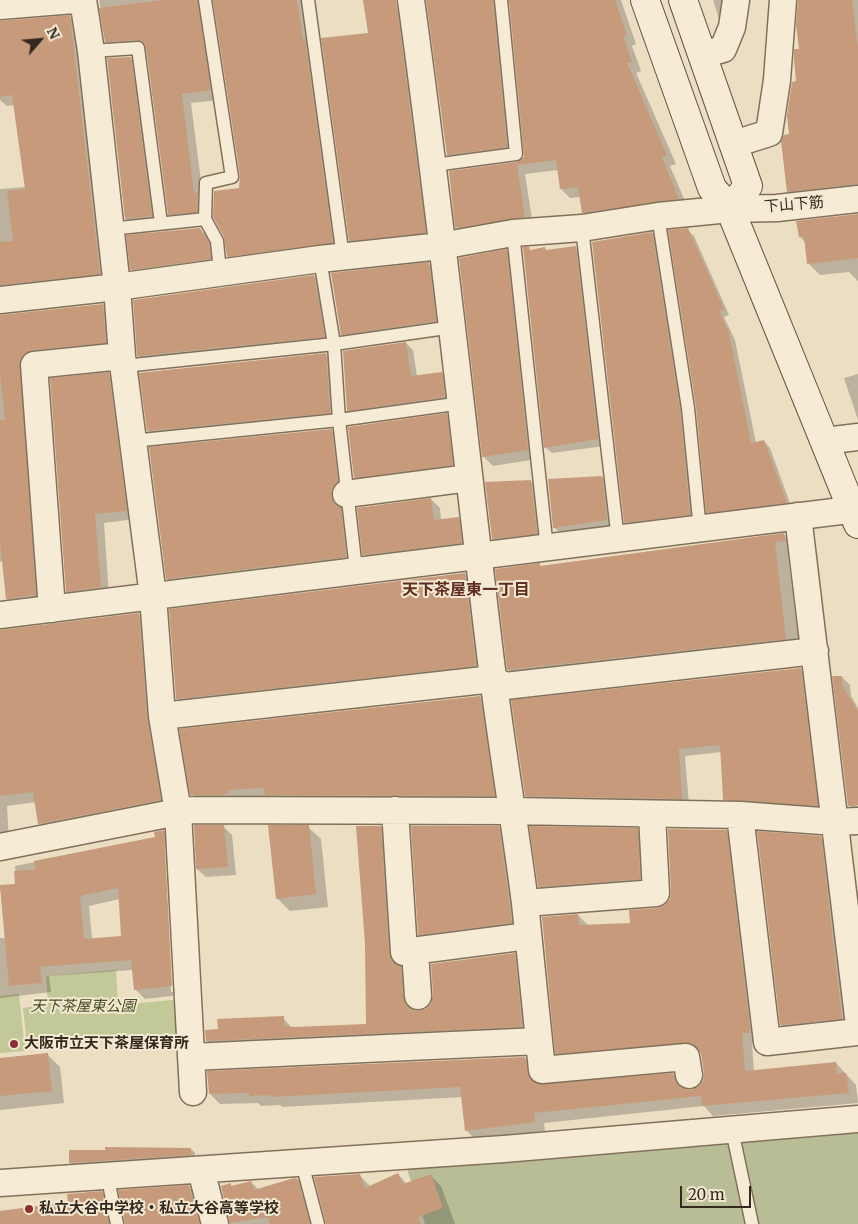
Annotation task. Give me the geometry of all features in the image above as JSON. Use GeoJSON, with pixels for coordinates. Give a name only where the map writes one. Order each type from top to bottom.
{"type":"FeatureCollection","features":[{"type":"Feature","properties":{"kind":"street"},"geometry":{"type":"LineString","coordinates":[[0,6],[74,0]]}},
{"type":"Feature","properties":{"kind":"street"},"geometry":{"type":"LineString","coordinates":[[83,0],[91,51],[132,441],[153,596],[162,716],[178,812],[193,1092]]}},
{"type":"Feature","properties":{"kind":"street"},"geometry":{"type":"LineString","coordinates":[[411,0],[434,165],[441,246],[453,327],[493,679],[525,903],[542,1070],[686,1057],[689,1075]]}},
{"type":"Feature","properties":{"kind":"street"},"geometry":{"type":"LineString","coordinates":[[0,615],[478,555],[547,549],[798,516],[856,514],[730,209],[712,188],[645,0]]}},
{"type":"Feature","properties":{"kind":"street"},"geometry":{"type":"LineString","coordinates":[[683,0],[748,186],[730,209]]}},
{"type":"Feature","properties":{"kind":"street"},"geometry":{"type":"LineString","coordinates":[[702,56],[723,49],[732,27],[736,0]]}},
{"type":"Feature","properties":{"kind":"street"},"geometry":{"type":"LineString","coordinates":[[734,144],[769,133],[777,80],[783,0]]}},
{"type":"Feature","properties":{"kind":"street","name":"下山下筋"},"geometry":{"type":"LineString","coordinates":[[0,300],[441,246],[513,233],[582,228],[658,216],[730,209],[776,208],[858,199]]}},
{"type":"Feature","properties":{"kind":"street"},"geometry":{"type":"LineString","coordinates":[[52,609],[34,365],[123,361]]}},
{"type":"Feature","properties":{"kind":"street"},"geometry":{"type":"LineString","coordinates":[[825,441],[858,436]]}},
{"type":"Feature","properties":{"kind":"street"},"geometry":{"type":"LineString","coordinates":[[346,494],[469,478]]}},
{"type":"Feature","properties":{"kind":"street"},"geometry":{"type":"LineString","coordinates":[[798,516],[816,651],[846,821],[858,1017]]}},
{"type":"Feature","properties":{"kind":"street"},"geometry":{"type":"LineString","coordinates":[[162,716],[493,679],[505,686],[816,651]]}},
{"type":"Feature","properties":{"kind":"street"},"geometry":{"type":"LineString","coordinates":[[0,847],[188,810],[512,811],[740,815],[846,821]]}},
{"type":"Feature","properties":{"kind":"street"},"geometry":{"type":"LineString","coordinates":[[394,810],[404,952],[528,936]]}},
{"type":"Feature","properties":{"kind":"street"},"geometry":{"type":"LineString","coordinates":[[525,903],[656,893],[652,814]]}},
{"type":"Feature","properties":{"kind":"street"},"geometry":{"type":"LineString","coordinates":[[740,815],[768,1042],[858,1032]]}},
{"type":"Feature","properties":{"kind":"street"},"geometry":{"type":"LineString","coordinates":[[415,952],[418,996]]}},
{"type":"Feature","properties":{"kind":"street"},"geometry":{"type":"LineString","coordinates":[[191,1057],[539,1041]]}},
{"type":"Feature","properties":{"kind":"street"},"geometry":{"type":"LineString","coordinates":[[0,1184],[107,1174],[302,1163],[858,1120]]}},
{"type":"Feature","properties":{"kind":"street"},"geometry":{"type":"LineString","coordinates":[[201,1170],[216,1224]]}},
{"type":"Feature","properties":{"kind":"lane"},"geometry":{"type":"LineString","coordinates":[[204,0],[232,178],[206,183],[205,219],[217,240],[220,272]]}},
{"type":"Feature","properties":{"kind":"lane"},"geometry":{"type":"LineString","coordinates":[[308,0],[332,258],[334,344],[339,420],[356,570]]}},
{"type":"Feature","properties":{"kind":"lane"},"geometry":{"type":"LineString","coordinates":[[434,165],[516,154],[502,0]]}},
{"type":"Feature","properties":{"kind":"lane"},"geometry":{"type":"LineString","coordinates":[[91,51],[138,48],[161,223]]}},
{"type":"Feature","properties":{"kind":"lane"},"geometry":{"type":"LineString","coordinates":[[658,216],[688,408],[700,530]]}},
{"type":"Feature","properties":{"kind":"lane"},"geometry":{"type":"LineString","coordinates":[[110,229],[205,219]]}},
{"type":"Feature","properties":{"kind":"lane"},"geometry":{"type":"LineString","coordinates":[[582,228],[618,540]]}},
{"type":"Feature","properties":{"kind":"lane"},"geometry":{"type":"LineString","coordinates":[[513,233],[547,549]]}},
{"type":"Feature","properties":{"kind":"lane"},"geometry":{"type":"LineString","coordinates":[[123,361],[334,344],[453,327]]}},
{"type":"Feature","properties":{"kind":"lane"},"geometry":{"type":"LineString","coordinates":[[132,441],[339,420],[462,403]]}},
{"type":"Feature","properties":{"kind":"lane"},"geometry":{"type":"LineString","coordinates":[[732,1130],[751,1224]]}},
{"type":"Feature","properties":{"kind":"lane"},"geometry":{"type":"LineString","coordinates":[[302,1163],[318,1224]]}},
{"type":"Feature","properties":{"kind":"lane"},"geometry":{"type":"LineString","coordinates":[[107,1174],[117,1224]]}},
{"type":"Feature","properties":{"kind":"green space","name":"天下茶屋東公園"},"geometry":{"type":"Polygon","coordinates":[[[116,970],[118,1005],[183,999],[185,1034],[27,1045],[23,1008],[48,1004],[46,976],[116,970]]]}},
{"type":"Feature","properties":{"kind":"green space"},"geometry":{"type":"Polygon","coordinates":[[[19,994],[25,1051],[0,1053],[0,996],[19,994]]]}},
{"type":"Feature","properties":{"kind":"green space"},"geometry":{"type":"Polygon","coordinates":[[[858,1129],[858,1224],[425,1224],[406,1166],[858,1129]]]}},
{"type":"Feature","properties":{"kind":"building"},"geometry":{"type":"Polygon","coordinates":[[[163,0],[197,0],[211,90],[182,94],[194,193],[198,192],[197,212],[168,215],[146,46],[138,40],[105,42],[99,8],[163,0]]]}},
{"type":"Feature","properties":{"kind":"building"},"geometry":{"type":"Polygon","coordinates":[[[213,0],[297,0],[303,39],[305,39],[333,243],[227,257],[224,237],[213,217],[214,191],[239,188],[240,176],[213,0]]]}},
{"type":"Feature","properties":{"kind":"building"},"geometry":{"type":"Polygon","coordinates":[[[363,0],[396,0],[426,233],[349,241],[321,38],[368,33],[363,0]]]}},
{"type":"Feature","properties":{"kind":"building"},"geometry":{"type":"Polygon","coordinates":[[[426,0],[493,0],[507,147],[447,155],[426,0]]]}},
{"type":"Feature","properties":{"kind":"building"},"geometry":{"type":"Polygon","coordinates":[[[509,0],[615,0],[627,35],[623,36],[632,62],[627,63],[667,155],[662,157],[679,199],[582,213],[578,187],[560,189],[556,160],[517,165],[525,217],[455,228],[449,171],[517,162],[524,157],[509,0]]]}},
{"type":"Feature","properties":{"kind":"building"},"geometry":{"type":"Polygon","coordinates":[[[798,0],[852,0],[858,49],[858,184],[787,192],[781,141],[784,135],[789,134],[787,116],[792,82],[796,81],[794,49],[799,49],[796,24],[798,0]]]}},
{"type":"Feature","properties":{"kind":"building"},"geometry":{"type":"Polygon","coordinates":[[[70,15],[100,274],[0,285],[0,242],[13,241],[7,191],[25,189],[12,95],[0,97],[0,21],[70,15]]]}},
{"type":"Feature","properties":{"kind":"building"},"geometry":{"type":"Polygon","coordinates":[[[131,57],[152,216],[125,219],[107,58],[131,57]]]}},
{"type":"Feature","properties":{"kind":"building"},"geometry":{"type":"Polygon","coordinates":[[[858,214],[858,258],[807,264],[804,237],[799,237],[796,221],[858,214]]]}},
{"type":"Feature","properties":{"kind":"building"},"geometry":{"type":"Polygon","coordinates":[[[200,228],[209,243],[211,259],[130,270],[126,235],[200,228]]]}},
{"type":"Feature","properties":{"kind":"building"},"geometry":{"type":"Polygon","coordinates":[[[688,228],[724,309],[719,310],[729,333],[751,443],[764,440],[787,503],[706,513],[696,407],[668,230],[688,228]]]}},
{"type":"Feature","properties":{"kind":"building"},"geometry":{"type":"Polygon","coordinates":[[[652,232],[680,409],[690,515],[624,523],[592,242],[652,232]]]}},
{"type":"Feature","properties":{"kind":"building"},"geometry":{"type":"Polygon","coordinates":[[[576,246],[598,439],[544,448],[523,247],[529,247],[530,250],[545,247],[546,250],[576,246]]]}},
{"type":"Feature","properties":{"kind":"building"},"geometry":{"type":"Polygon","coordinates":[[[507,249],[528,450],[482,457],[459,258],[507,249]]]}},
{"type":"Feature","properties":{"kind":"building"},"geometry":{"type":"Polygon","coordinates":[[[429,262],[436,321],[341,335],[331,273],[429,262]]]}},
{"type":"Feature","properties":{"kind":"building"},"geometry":{"type":"Polygon","coordinates":[[[314,275],[325,337],[137,356],[133,300],[314,275]]]}},
{"type":"Feature","properties":{"kind":"building"},"geometry":{"type":"Polygon","coordinates":[[[103,304],[106,343],[32,350],[25,353],[20,359],[36,595],[6,599],[0,543],[0,420],[5,420],[0,374],[0,315],[103,304]]]}},
{"type":"Feature","properties":{"kind":"building"},"geometry":{"type":"Polygon","coordinates":[[[406,342],[411,376],[442,372],[445,397],[347,411],[343,351],[406,342]]]}},
{"type":"Feature","properties":{"kind":"building"},"geometry":{"type":"Polygon","coordinates":[[[326,353],[330,413],[147,431],[139,373],[326,353]]]}},
{"type":"Feature","properties":{"kind":"building"},"geometry":{"type":"Polygon","coordinates":[[[109,372],[127,511],[95,514],[101,587],[66,592],[50,378],[109,372]]]}},
{"type":"Feature","properties":{"kind":"building"},"geometry":{"type":"Polygon","coordinates":[[[447,413],[453,465],[354,478],[348,427],[447,413]]]}},
{"type":"Feature","properties":{"kind":"building"},"geometry":{"type":"Polygon","coordinates":[[[332,429],[338,482],[332,488],[331,495],[334,503],[341,508],[346,557],[166,579],[149,447],[332,429]]]}},
{"type":"Feature","properties":{"kind":"building"},"geometry":{"type":"Polygon","coordinates":[[[602,476],[607,520],[553,528],[548,479],[602,476]]]}},
{"type":"Feature","properties":{"kind":"building"},"geometry":{"type":"Polygon","coordinates":[[[531,480],[537,534],[492,539],[485,482],[531,480]]]}},
{"type":"Feature","properties":{"kind":"building"},"geometry":{"type":"Polygon","coordinates":[[[431,498],[434,520],[459,517],[462,543],[362,555],[357,508],[431,498]]]}},
{"type":"Feature","properties":{"kind":"building"},"geometry":{"type":"Polygon","coordinates":[[[784,533],[786,541],[775,542],[786,639],[507,670],[495,569],[540,563],[540,566],[784,533]]]}},
{"type":"Feature","properties":{"kind":"building"},"geometry":{"type":"Polygon","coordinates":[[[465,573],[476,666],[176,699],[169,609],[465,573]]]}},
{"type":"Feature","properties":{"kind":"building"},"geometry":{"type":"Polygon","coordinates":[[[139,613],[147,717],[161,800],[38,824],[33,792],[0,796],[0,630],[139,613]]]}},
{"type":"Feature","properties":{"kind":"building"},"geometry":{"type":"Polygon","coordinates":[[[801,668],[818,806],[723,800],[720,745],[679,749],[682,799],[525,796],[511,700],[801,668]]]}},
{"type":"Feature","properties":{"kind":"building"},"geometry":{"type":"Polygon","coordinates":[[[832,676],[842,676],[843,687],[858,711],[858,805],[848,806],[832,676]]]}},
{"type":"Feature","properties":{"kind":"building"},"geometry":{"type":"Polygon","coordinates":[[[480,696],[495,796],[265,795],[264,788],[228,790],[229,793],[221,795],[190,795],[179,729],[480,696]]]}},
{"type":"Feature","properties":{"kind":"building"},"geometry":{"type":"Polygon","coordinates":[[[194,825],[224,825],[228,867],[196,869],[194,825]]]}},
{"type":"Feature","properties":{"kind":"building"},"geometry":{"type":"Polygon","coordinates":[[[268,825],[309,825],[316,894],[276,899],[268,825]]]}},
{"type":"Feature","properties":{"kind":"building"},"geometry":{"type":"Polygon","coordinates":[[[356,826],[381,826],[389,953],[392,961],[401,966],[403,997],[406,1005],[412,1010],[419,1011],[426,1009],[431,1003],[433,995],[431,964],[515,953],[522,1027],[206,1041],[205,1030],[218,1029],[217,1019],[284,1016],[284,1026],[295,1027],[366,1024],[365,944],[356,826]]]}},
{"type":"Feature","properties":{"kind":"building"},"geometry":{"type":"Polygon","coordinates":[[[411,826],[499,826],[512,923],[418,935],[411,826]]]}},
{"type":"Feature","properties":{"kind":"building"},"geometry":{"type":"Polygon","coordinates":[[[529,826],[638,828],[640,879],[538,887],[529,826]]]}},
{"type":"Feature","properties":{"kind":"building"},"geometry":{"type":"Polygon","coordinates":[[[668,829],[727,830],[750,1030],[749,1033],[742,1033],[745,1071],[836,1062],[837,1074],[846,1073],[849,1093],[702,1106],[701,1096],[534,1113],[535,1122],[465,1131],[460,1087],[270,1097],[270,1095],[249,1096],[249,1093],[209,1094],[207,1071],[525,1057],[530,1078],[536,1084],[673,1073],[677,1084],[683,1089],[691,1090],[698,1087],[703,1081],[704,1073],[701,1054],[692,1043],[555,1054],[542,917],[578,914],[579,925],[630,923],[629,910],[657,908],[665,905],[670,899],[671,892],[668,829]]]}},
{"type":"Feature","properties":{"kind":"building"},"geometry":{"type":"Polygon","coordinates":[[[164,830],[172,986],[134,990],[131,960],[40,967],[42,983],[9,986],[0,885],[15,884],[14,871],[36,869],[34,861],[155,837],[154,832],[164,830]],[[118,888],[80,896],[84,939],[121,936],[118,888]]]}},
{"type":"Feature","properties":{"kind":"building"},"geometry":{"type":"Polygon","coordinates":[[[757,831],[821,836],[842,1019],[780,1025],[757,831]]]}},
{"type":"Feature","properties":{"kind":"building"},"geometry":{"type":"Polygon","coordinates":[[[48,1053],[52,1091],[0,1096],[0,1058],[48,1053]]]}},
{"type":"Feature","properties":{"kind":"building"},"geometry":{"type":"Polygon","coordinates":[[[105,1147],[191,1148],[191,1155],[69,1163],[69,1150],[105,1150],[105,1147]]]}},
{"type":"Feature","properties":{"kind":"building"},"geometry":{"type":"Polygon","coordinates":[[[398,1173],[403,1184],[431,1174],[443,1208],[418,1217],[421,1224],[326,1224],[314,1177],[360,1174],[365,1188],[398,1173]]]}},
{"type":"Feature","properties":{"kind":"building"},"geometry":{"type":"Polygon","coordinates":[[[294,1178],[298,1179],[310,1224],[270,1224],[268,1217],[230,1223],[221,1186],[231,1183],[231,1186],[251,1181],[254,1190],[294,1178]]]}},
{"type":"Feature","properties":{"kind":"building"},"geometry":{"type":"Polygon","coordinates":[[[189,1185],[200,1224],[125,1224],[118,1190],[189,1185]]]}},
{"type":"Feature","properties":{"kind":"building"},"geometry":{"type":"Polygon","coordinates":[[[102,1191],[109,1224],[0,1224],[0,1211],[68,1202],[67,1194],[102,1191]]]}},
{"type":"Feature","properties":{"kind":"place","name":"大阪市立天下茶屋保育所"},"geometry":{"type":"Point","coordinates":[14,1044]}},
{"type":"Feature","properties":{"kind":"place","name":"私立大谷中学校・私立大谷高等学校"},"geometry":{"type":"Point","coordinates":[29,1209]}},
{"type":"Feature","properties":{"kind":"district","name":"天下茶屋東一丁目"},"geometry":{"type":"Point","coordinates":[466,590]}}]}
